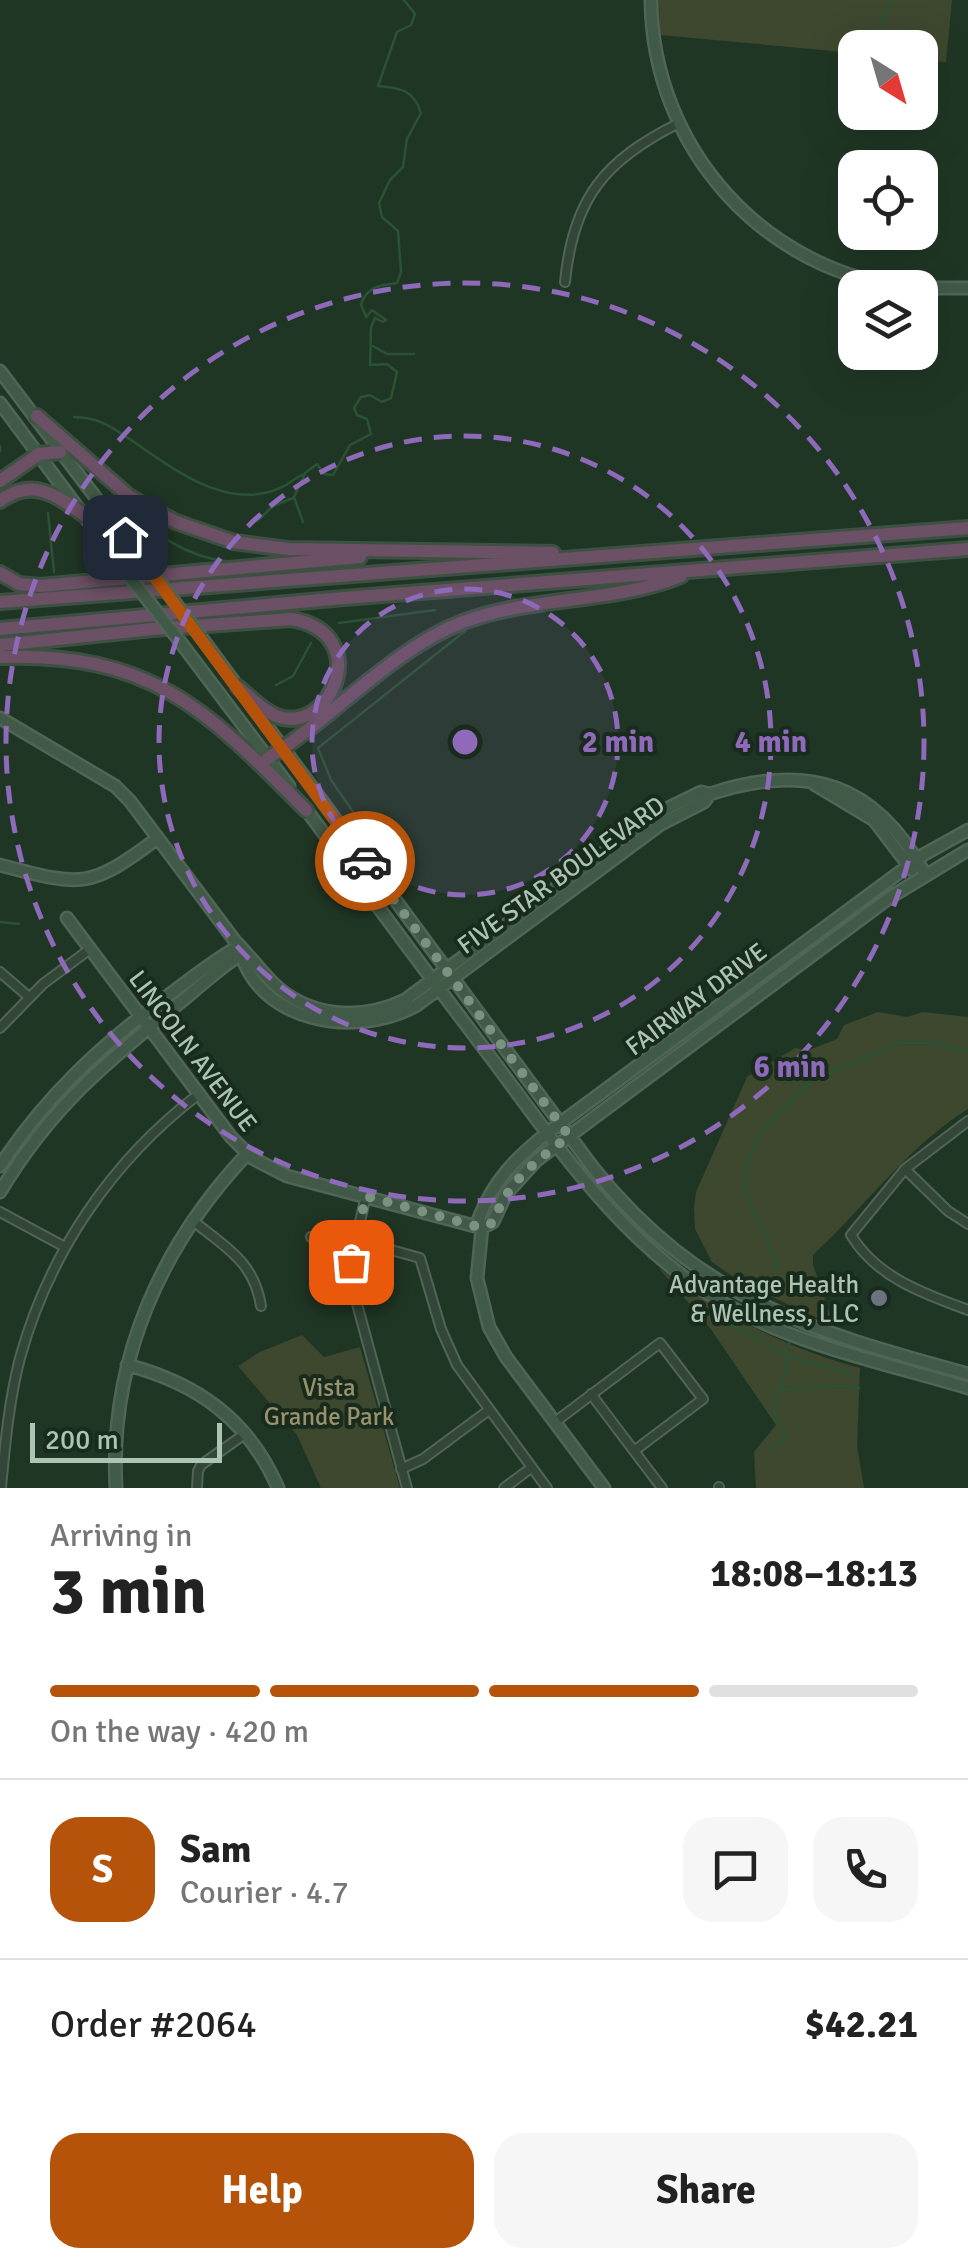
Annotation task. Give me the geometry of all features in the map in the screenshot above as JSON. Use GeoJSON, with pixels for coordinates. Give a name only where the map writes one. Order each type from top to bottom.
{"type":"FeatureCollection","features":[{"type":"Feature","properties":{"kind":"highway"},"geometry":{"type":"LineString","coordinates":[[37,416],[130,497],[176,522],[249,546],[605,556]]}},
{"type":"Feature","properties":{"kind":"highway"},"geometry":{"type":"LineString","coordinates":[[0,482],[38,454],[60,452]]}},
{"type":"Feature","properties":{"kind":"highway"},"geometry":{"type":"LineString","coordinates":[[0,501],[24,489],[44,490],[84,515]]}},
{"type":"Feature","properties":{"kind":"highway"},"geometry":{"type":"LineString","coordinates":[[0,602],[968,528]]}},
{"type":"Feature","properties":{"kind":"highway"},"geometry":{"type":"LineString","coordinates":[[0,629],[968,549]]}},
{"type":"Feature","properties":{"kind":"highway"},"geometry":{"type":"LineString","coordinates":[[0,573],[19,584],[40,586],[437,551]]}},
{"type":"Feature","properties":{"kind":"highway"},"geometry":{"type":"LineString","coordinates":[[268,758],[414,649],[460,623],[550,601],[662,584],[697,570]]}},
{"type":"Feature","properties":{"kind":"highway"},"geometry":{"type":"LineString","coordinates":[[0,645],[291,619],[323,630],[333,642],[339,658],[334,688],[324,702],[308,713],[290,718],[275,715],[238,688]]}},
{"type":"Feature","properties":{"kind":"highway"},"geometry":{"type":"LineString","coordinates":[[0,657],[49,656],[99,663],[170,690],[210,716],[306,810]]}},
{"type":"Feature","properties":{"kind":"street"},"geometry":{"type":"LineString","coordinates":[[651,0],[658,74],[700,161],[726,194],[765,231],[839,270]]}},
{"type":"Feature","properties":{"kind":"street"},"geometry":{"type":"LineString","coordinates":[[565,282],[575,223],[592,192],[624,155],[679,124]]}},
{"type":"Feature","properties":{"kind":"street"},"geometry":{"type":"LineString","coordinates":[[938,288],[968,288]]}},
{"type":"Feature","properties":{"kind":"street"},"geometry":{"type":"LineString","coordinates":[[0,372],[37,416],[608,1188],[680,1255],[733,1290],[809,1328],[968,1374]]}},
{"type":"Feature","properties":{"kind":"street"},"geometry":{"type":"LineString","coordinates":[[0,403],[556,1146],[640,1242],[724,1303],[780,1331],[834,1352],[965,1386]]}},
{"type":"Feature","properties":{"kind":"street","name":"FIVE STAR BOULEVARD"},"geometry":{"type":"LineString","coordinates":[[0,718],[115,786],[242,950],[272,983],[302,1003],[340,1014],[378,1011],[436,985]]}},
{"type":"Feature","properties":{"kind":"street","name":"FIVE STAR BOULEVARD"},"geometry":{"type":"LineString","coordinates":[[242,950],[257,981],[276,999],[309,1017],[353,1024],[396,1016],[656,814],[701,792],[710,794],[768,781],[820,781],[867,803],[895,829],[921,876]]}},
{"type":"Feature","properties":{"kind":"street","name":"FAIRWAY DRIVE"},"geometry":{"type":"LineString","coordinates":[[604,1488],[499,1346],[485,1316],[476,1278],[482,1228],[479,1218],[495,1184],[512,1162],[547,1133],[913,863],[968,830]]}},
{"type":"Feature","properties":{"kind":"street"},"geometry":{"type":"LineString","coordinates":[[0,865],[58,880],[91,879],[114,870],[158,838]]}},
{"type":"Feature","properties":{"kind":"street","name":"FAIRWAY DRIVE"},"geometry":{"type":"LineString","coordinates":[[482,1228],[494,1222],[503,1199],[518,1178],[556,1146],[921,876],[968,850]]}},
{"type":"Feature","properties":{"kind":"street","name":"LINCOLN AVENUE"},"geometry":{"type":"LineString","coordinates":[[67,918],[247,1154],[287,1176],[482,1228]]}},
{"type":"Feature","properties":{"kind":"street"},"geometry":{"type":"LineString","coordinates":[[0,1028],[29,998],[90,949]]}},
{"type":"Feature","properties":{"kind":"street"},"geometry":{"type":"LineString","coordinates":[[0,1166],[62,1086],[110,1040],[242,950]]}},
{"type":"Feature","properties":{"kind":"street"},"geometry":{"type":"LineString","coordinates":[[0,1192],[40,1132],[71,1096],[118,1050],[242,950]]}},
{"type":"Feature","properties":{"kind":"street"},"geometry":{"type":"LineString","coordinates":[[0,972],[29,998]]}},
{"type":"Feature","properties":{"kind":"street"},"geometry":{"type":"LineString","coordinates":[[276,999],[302,1003]]}},
{"type":"Feature","properties":{"kind":"street"},"geometry":{"type":"LineString","coordinates":[[353,1024],[378,1011]]}},
{"type":"Feature","properties":{"kind":"street"},"geometry":{"type":"LineString","coordinates":[[708,1016],[717,1026]]}},
{"type":"Feature","properties":{"kind":"street"},"geometry":{"type":"LineString","coordinates":[[1,1484],[20,1359],[43,1292],[65,1247],[98,1195],[125,1162],[160,1125],[199,1094]]}},
{"type":"Feature","properties":{"kind":"street"},"geometry":{"type":"LineString","coordinates":[[968,1121],[905,1170],[850,1235],[880,1267],[901,1282],[968,1310]]}},
{"type":"Feature","properties":{"kind":"street"},"geometry":{"type":"LineString","coordinates":[[116,1488],[116,1440],[127,1365],[142,1316],[160,1274],[192,1220],[247,1154]]}},
{"type":"Feature","properties":{"kind":"street"},"geometry":{"type":"LineString","coordinates":[[905,1170],[937,1202],[968,1224]]}},
{"type":"Feature","properties":{"kind":"street"},"geometry":{"type":"LineString","coordinates":[[366,1196],[351,1262],[352,1292],[407,1488]]}},
{"type":"Feature","properties":{"kind":"street"},"geometry":{"type":"LineString","coordinates":[[0,1212],[65,1247]]}},
{"type":"Feature","properties":{"kind":"street"},"geometry":{"type":"LineString","coordinates":[[192,1220],[248,1267],[257,1282],[260,1306]]}},
{"type":"Feature","properties":{"kind":"street"},"geometry":{"type":"LineString","coordinates":[[311,1237],[334,1234],[420,1258],[450,1354],[546,1488]]}},
{"type":"Feature","properties":{"kind":"street"},"geometry":{"type":"LineString","coordinates":[[555,1422],[660,1344],[702,1399],[634,1451]]}},
{"type":"Feature","properties":{"kind":"street"},"geometry":{"type":"LineString","coordinates":[[127,1365],[168,1376],[222,1408],[246,1433],[278,1488]]}},
{"type":"Feature","properties":{"kind":"street"},"geometry":{"type":"LineString","coordinates":[[592,1394],[662,1488]]}},
{"type":"Feature","properties":{"kind":"street"},"geometry":{"type":"LineString","coordinates":[[401,1469],[424,1459],[488,1410]]}},
{"type":"Feature","properties":{"kind":"street"},"geometry":{"type":"LineString","coordinates":[[198,1488],[201,1466],[246,1433]]}},
{"type":"Feature","properties":{"kind":"street"},"geometry":{"type":"LineString","coordinates":[[504,1488],[532,1468]]}},
{"type":"Feature","properties":{"kind":"green space"},"geometry":{"type":"Polygon","coordinates":[[[659,0],[952,0],[946,62],[938,61],[938,30],[838,30],[838,51],[660,35],[659,0]]]}},
{"type":"Feature","properties":{"kind":"green space"},"geometry":{"type":"Polygon","coordinates":[[[878,1012],[907,1017],[923,1012],[968,1017],[968,1109],[925,1141],[813,1255],[834,1326],[739,1281],[712,1262],[695,1229],[696,1192],[747,1077],[795,1048],[809,1050],[837,1039],[844,1025],[878,1012]]]}},
{"type":"Feature","properties":{"kind":"green space"},"geometry":{"type":"Polygon","coordinates":[[[659,1268],[755,1328],[860,1368],[857,1446],[864,1488],[756,1488],[754,1452],[776,1425],[710,1328],[659,1268]]]}},
{"type":"Feature","properties":{"kind":"green space","name":"Vista Grande Park"},"geometry":{"type":"Polygon","coordinates":[[[302,1335],[324,1357],[360,1347],[400,1488],[321,1488],[297,1435],[238,1366],[260,1352],[302,1335]]]}},
{"type":"Feature","properties":{"kind":"waterway"},"geometry":{"type":"LineString","coordinates":[[303,522],[294,497],[305,473],[317,464],[324,474],[333,475],[350,445],[371,434],[367,419],[357,415],[354,408],[361,397],[370,395],[382,402],[391,398],[397,372],[387,364],[370,365],[371,327],[375,318],[386,320],[372,310],[366,317],[361,304],[371,290],[397,283],[401,272],[398,231],[382,217],[379,203],[390,180],[403,167],[407,139],[421,113],[415,99],[406,92],[378,86],[397,32],[411,25],[415,14],[404,0]]}},
{"type":"Feature","properties":{"kind":"waterway"},"geometry":{"type":"LineString","coordinates":[[879,30],[891,0]]}},
{"type":"Feature","properties":{"kind":"waterway"},"geometry":{"type":"LineString","coordinates":[[373,346],[387,354],[414,354]]}},
{"type":"Feature","properties":{"kind":"waterway"},"geometry":{"type":"LineString","coordinates":[[74,417],[104,424],[183,474],[222,491],[262,494],[302,475]]}},
{"type":"Feature","properties":{"kind":"waterway"},"geometry":{"type":"LineString","coordinates":[[0,446],[0,451]]}},
{"type":"Feature","properties":{"kind":"waterway"},"geometry":{"type":"LineString","coordinates":[[257,521],[273,506],[293,498]]}},
{"type":"Feature","properties":{"kind":"waterway"},"geometry":{"type":"LineString","coordinates":[[119,501],[170,542],[199,555],[231,562]]}},
{"type":"Feature","properties":{"kind":"waterway"},"geometry":{"type":"LineString","coordinates":[[48,513],[54,572]]}},
{"type":"Feature","properties":{"kind":"waterway"},"geometry":{"type":"LineString","coordinates":[[339,623],[435,610]]}},
{"type":"Feature","properties":{"kind":"waterway"},"geometry":{"type":"LineString","coordinates":[[356,816],[331,780],[318,748],[465,631]]}},
{"type":"Feature","properties":{"kind":"waterway"},"geometry":{"type":"LineString","coordinates":[[276,685],[293,676],[311,643]]}},
{"type":"Feature","properties":{"kind":"waterway"},"geometry":{"type":"LineString","coordinates":[[0,922],[19,924]]}},
{"type":"Feature","properties":{"kind":"waterway"},"geometry":{"type":"LineString","coordinates":[[779,1270],[747,1194],[746,1168],[762,1129],[813,1080],[897,1043],[933,1043],[968,1051]]}},
{"type":"Feature","properties":{"kind":"waterway"},"geometry":{"type":"LineString","coordinates":[[705,1310],[789,1357],[851,1373]]}},
{"type":"Feature","properties":{"kind":"waterway"},"geometry":{"type":"LineString","coordinates":[[770,1451],[786,1436],[774,1411],[788,1362],[789,1343]]}},
{"type":"Feature","properties":{"kind":"waterway"},"geometry":{"type":"LineString","coordinates":[[782,1389],[859,1388]]}},
{"type":"Feature","properties":{"kind":"way so far"},"geometry":{"type":"LineString","coordinates":[[351,1262],[366,1196],[482,1228],[494,1222],[506,1194],[521,1175],[569,1136],[365,861]]}},
{"type":"Feature","properties":{"kind":"place","name":"Advantage Health & Wellness, LLC"},"geometry":{"type":"Point","coordinates":[879,1298]}},
{"type":"Feature","properties":{"kind":"route"},"geometry":{"type":"LineString","coordinates":[[125,537],[365,861]]}}]}
